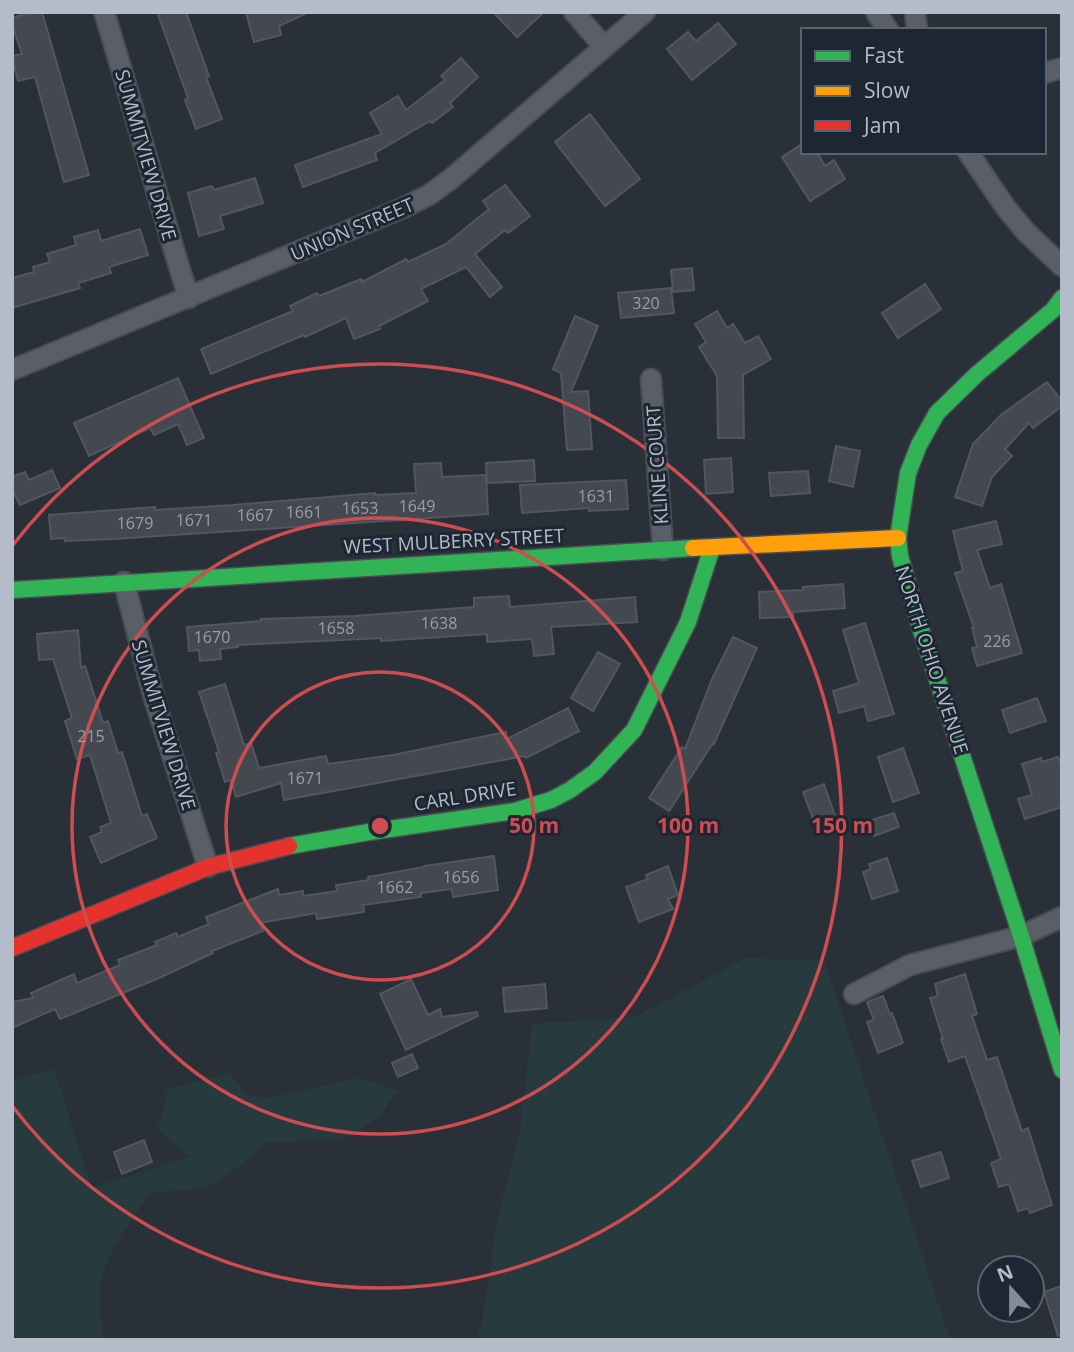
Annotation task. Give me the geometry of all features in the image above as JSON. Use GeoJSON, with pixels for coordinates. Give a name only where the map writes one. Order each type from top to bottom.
{"type":"FeatureCollection","features":[{"type":"Feature","properties":{"kind":"street","name":"SUMMITVIEW DRIVE"},"geometry":{"type":"LineString","coordinates":[[104,12],[123,71],[162,216],[189,298]]}},
{"type":"Feature","properties":{"kind":"street"},"geometry":{"type":"LineString","coordinates":[[574,12],[604,47]]}},
{"type":"Feature","properties":{"kind":"street","name":"UNION STREET"},"geometry":{"type":"LineString","coordinates":[[12,370],[189,298],[429,195],[645,12]]}},
{"type":"Feature","properties":{"kind":"street"},"geometry":{"type":"LineString","coordinates":[[876,12],[887,28]]}},
{"type":"Feature","properties":{"kind":"street"},"geometry":{"type":"LineString","coordinates":[[969,154],[1026,232],[1062,266]]}},
{"type":"Feature","properties":{"kind":"street","name":"NORTH OHIO AVENUE"},"geometry":{"type":"LineString","coordinates":[[1062,298],[1053,310],[977,374],[937,414],[919,445],[908,473],[898,538],[900,556],[921,630],[1062,1069]]}},
{"type":"Feature","properties":{"kind":"street","name":"KLINE COURT"},"geometry":{"type":"LineString","coordinates":[[651,380],[663,550]]}},
{"type":"Feature","properties":{"kind":"street","name":"WEST MULBERRY STREET"},"geometry":{"type":"LineString","coordinates":[[12,590],[898,538]]}},
{"type":"Feature","properties":{"kind":"street","name":"CARL DRIVE"},"geometry":{"type":"LineString","coordinates":[[12,948],[208,867],[281,848],[515,811],[543,803],[570,790],[595,772],[634,730],[688,622],[712,548]]}},
{"type":"Feature","properties":{"kind":"street","name":"SUMMITVIEW DRIVE"},"geometry":{"type":"LineString","coordinates":[[124,582],[155,698],[208,867]]}},
{"type":"Feature","properties":{"kind":"street"},"geometry":{"type":"LineString","coordinates":[[853,994],[910,965],[1021,936],[1062,917]]}},
{"type":"Feature","properties":{"kind":"green space"},"geometry":{"type":"Polygon","coordinates":[[[746,958],[824,961],[950,1340],[476,1340],[482,1324],[497,1221],[520,1130],[532,1024],[635,1017],[746,958]]]}},
{"type":"Feature","properties":{"kind":"green space"},"geometry":{"type":"Polygon","coordinates":[[[54,1069],[92,1188],[189,1157],[158,1129],[168,1089],[229,1073],[248,1096],[268,1098],[358,1078],[398,1091],[377,1119],[342,1139],[264,1143],[244,1163],[206,1188],[151,1193],[106,1264],[100,1289],[105,1340],[12,1340],[12,1081],[54,1069]]]}},
{"type":"Feature","properties":{"kind":"building"},"geometry":{"type":"Polygon","coordinates":[[[30,12],[42,12],[89,175],[64,182],[35,77],[18,81],[12,56],[22,54],[12,18],[30,12]]]}},
{"type":"Feature","properties":{"kind":"building"},"geometry":{"type":"Polygon","coordinates":[[[157,12],[186,12],[222,119],[196,129],[185,100],[188,98],[157,12]]]}},
{"type":"Feature","properties":{"kind":"building"},"geometry":{"type":"Polygon","coordinates":[[[246,12],[309,12],[279,26],[281,35],[254,42],[246,12]]]}},
{"type":"Feature","properties":{"kind":"building"},"geometry":{"type":"Polygon","coordinates":[[[493,12],[544,12],[517,37],[493,12]]]}},
{"type":"Feature","properties":{"kind":"building"},"geometry":{"type":"Polygon","coordinates":[[[718,23],[736,44],[692,80],[667,49],[688,32],[696,41],[718,23]]]}},
{"type":"Feature","properties":{"kind":"building"},"geometry":{"type":"Polygon","coordinates":[[[461,58],[478,77],[450,103],[453,107],[432,123],[430,121],[375,153],[377,160],[303,187],[295,165],[382,134],[370,113],[398,96],[406,110],[445,80],[441,76],[461,58]]]}},
{"type":"Feature","properties":{"kind":"building"},"geometry":{"type":"Polygon","coordinates":[[[590,114],[640,179],[605,206],[555,142],[590,114]]]}},
{"type":"Feature","properties":{"kind":"building"},"geometry":{"type":"Polygon","coordinates":[[[801,144],[801,154],[818,154],[825,166],[834,160],[845,179],[810,201],[782,157],[801,144]]]}},
{"type":"Feature","properties":{"kind":"building"},"geometry":{"type":"Polygon","coordinates":[[[255,178],[263,203],[220,216],[224,229],[199,236],[188,193],[212,186],[214,190],[255,178]]]}},
{"type":"Feature","properties":{"kind":"building"},"geometry":{"type":"Polygon","coordinates":[[[505,185],[530,216],[508,233],[505,230],[475,254],[502,287],[490,297],[466,267],[421,289],[428,301],[379,326],[380,329],[354,339],[346,318],[211,374],[201,349],[293,311],[290,306],[317,293],[319,296],[361,279],[362,282],[406,259],[408,262],[446,244],[489,209],[483,201],[505,185]]]}},
{"type":"Feature","properties":{"kind":"building"},"geometry":{"type":"Polygon","coordinates":[[[140,229],[148,255],[109,267],[111,273],[78,283],[80,288],[12,308],[12,278],[34,272],[33,267],[50,262],[47,254],[76,245],[74,237],[98,230],[101,241],[140,229]]]}},
{"type":"Feature","properties":{"kind":"building"},"geometry":{"type":"Polygon","coordinates":[[[692,268],[694,290],[673,292],[671,270],[692,268]]]}},
{"type":"Feature","properties":{"kind":"building"},"geometry":{"type":"Polygon","coordinates":[[[925,284],[941,309],[898,338],[882,313],[925,284]]]}},
{"type":"Feature","properties":{"kind":"building"},"geometry":{"type":"Polygon","coordinates":[[[671,288],[674,313],[621,318],[618,293],[671,288]]]}},
{"type":"Feature","properties":{"kind":"building"},"geometry":{"type":"Polygon","coordinates":[[[717,311],[727,328],[733,324],[745,343],[758,336],[771,359],[743,375],[744,438],[718,438],[717,376],[699,347],[706,342],[695,324],[717,311]]]}},
{"type":"Feature","properties":{"kind":"building"},"geometry":{"type":"Polygon","coordinates":[[[575,316],[598,326],[571,392],[588,391],[592,449],[567,450],[561,373],[553,369],[575,316]]]}},
{"type":"Feature","properties":{"kind":"building"},"geometry":{"type":"Polygon","coordinates":[[[178,378],[204,438],[187,445],[178,424],[154,435],[150,428],[89,456],[74,423],[178,378]]]}},
{"type":"Feature","properties":{"kind":"building"},"geometry":{"type":"Polygon","coordinates":[[[1047,382],[1062,401],[1062,406],[1033,428],[1029,423],[1005,449],[1012,456],[992,477],[982,506],[955,497],[973,444],[1002,414],[1047,382]]]}},
{"type":"Feature","properties":{"kind":"building"},"geometry":{"type":"Polygon","coordinates":[[[836,446],[860,451],[853,487],[829,481],[836,446]]]}},
{"type":"Feature","properties":{"kind":"building"},"geometry":{"type":"Polygon","coordinates":[[[731,458],[733,492],[706,494],[704,460],[731,458]]]}},
{"type":"Feature","properties":{"kind":"building"},"geometry":{"type":"Polygon","coordinates":[[[534,460],[535,481],[487,483],[486,463],[534,460]]]}},
{"type":"Feature","properties":{"kind":"building"},"geometry":{"type":"Polygon","coordinates":[[[441,463],[442,477],[486,475],[488,514],[114,539],[51,539],[49,515],[155,507],[155,510],[233,505],[375,493],[416,493],[414,464],[441,463]]]}},
{"type":"Feature","properties":{"kind":"building"},"geometry":{"type":"Polygon","coordinates":[[[52,470],[60,488],[20,505],[12,489],[12,477],[25,472],[29,480],[52,470]]]}},
{"type":"Feature","properties":{"kind":"building"},"geometry":{"type":"Polygon","coordinates":[[[808,471],[810,493],[771,496],[769,473],[808,471]]]}},
{"type":"Feature","properties":{"kind":"building"},"geometry":{"type":"Polygon","coordinates":[[[626,480],[628,509],[589,511],[589,508],[522,513],[520,485],[626,480]]]}},
{"type":"Feature","properties":{"kind":"building"},"geometry":{"type":"Polygon","coordinates":[[[996,521],[1002,544],[977,550],[990,588],[1001,584],[1022,653],[977,666],[972,648],[977,647],[974,628],[955,573],[963,571],[953,531],[996,521]]]}},
{"type":"Feature","properties":{"kind":"building"},"geometry":{"type":"Polygon","coordinates":[[[843,584],[845,608],[793,612],[793,617],[760,618],[759,592],[803,590],[803,587],[843,584]]]}},
{"type":"Feature","properties":{"kind":"building"},"geometry":{"type":"Polygon","coordinates":[[[509,596],[510,607],[635,597],[637,622],[551,627],[554,654],[534,656],[532,639],[487,642],[487,634],[381,641],[381,638],[237,645],[238,647],[220,649],[221,659],[200,661],[199,650],[189,651],[187,627],[261,619],[354,616],[474,607],[474,598],[509,596]]]}},
{"type":"Feature","properties":{"kind":"building"},"geometry":{"type":"Polygon","coordinates":[[[865,623],[894,714],[868,721],[864,706],[839,713],[833,691],[859,683],[843,630],[865,623]]]}},
{"type":"Feature","properties":{"kind":"building"},"geometry":{"type":"Polygon","coordinates":[[[78,630],[81,668],[85,666],[103,723],[108,721],[118,753],[122,752],[142,816],[147,814],[157,838],[101,863],[90,837],[102,832],[100,827],[111,823],[90,755],[77,759],[65,721],[72,718],[53,659],[39,660],[37,634],[78,630]]]}},
{"type":"Feature","properties":{"kind":"building"},"geometry":{"type":"Polygon","coordinates":[[[733,637],[757,648],[714,744],[669,811],[649,798],[682,747],[685,749],[712,679],[733,637]]]}},
{"type":"Feature","properties":{"kind":"building"},"geometry":{"type":"Polygon","coordinates":[[[598,652],[620,664],[593,711],[571,698],[598,652]]]}},
{"type":"Feature","properties":{"kind":"building"},"geometry":{"type":"Polygon","coordinates":[[[225,684],[244,745],[251,743],[259,768],[326,756],[328,764],[393,755],[506,732],[507,739],[568,708],[579,731],[526,758],[525,756],[284,800],[281,783],[236,797],[231,780],[225,782],[216,753],[219,752],[199,692],[225,684]]]}},
{"type":"Feature","properties":{"kind":"building"},"geometry":{"type":"Polygon","coordinates":[[[1037,698],[1046,721],[1010,733],[1002,710],[1037,698]]]}},
{"type":"Feature","properties":{"kind":"building"},"geometry":{"type":"Polygon","coordinates":[[[903,748],[919,793],[893,802],[878,757],[903,748]]]}},
{"type":"Feature","properties":{"kind":"building"},"geometry":{"type":"Polygon","coordinates":[[[1058,757],[1062,767],[1062,807],[1025,819],[1018,799],[1032,795],[1022,764],[1041,758],[1042,762],[1058,757]]]}},
{"type":"Feature","properties":{"kind":"building"},"geometry":{"type":"Polygon","coordinates":[[[824,784],[835,816],[815,824],[803,792],[824,784]]]}},
{"type":"Feature","properties":{"kind":"building"},"geometry":{"type":"Polygon","coordinates":[[[894,813],[899,827],[874,836],[869,821],[894,813]]]}},
{"type":"Feature","properties":{"kind":"building"},"geometry":{"type":"Polygon","coordinates":[[[494,856],[498,890],[453,897],[452,889],[421,893],[421,897],[363,905],[364,912],[317,919],[316,913],[260,923],[263,931],[212,951],[213,953],[159,978],[60,1019],[55,1009],[12,1028],[12,1002],[33,998],[31,993],[74,974],[77,983],[120,965],[118,960],[157,945],[155,942],[176,933],[178,937],[209,924],[206,917],[278,889],[279,895],[303,891],[303,896],[337,891],[336,885],[369,880],[368,877],[494,856]]]}},
{"type":"Feature","properties":{"kind":"building"},"geometry":{"type":"Polygon","coordinates":[[[887,858],[898,891],[872,899],[863,872],[871,869],[869,864],[887,858]]]}},
{"type":"Feature","properties":{"kind":"building"},"geometry":{"type":"Polygon","coordinates":[[[668,866],[678,895],[668,899],[673,909],[639,922],[626,887],[648,879],[646,875],[668,866]]]}},
{"type":"Feature","properties":{"kind":"building"},"geometry":{"type":"Polygon","coordinates":[[[965,974],[977,1014],[972,1016],[987,1060],[997,1057],[1022,1131],[1028,1128],[1052,1205],[1030,1213],[1028,1208],[1018,1211],[1009,1184],[999,1187],[991,1163],[1001,1159],[965,1056],[949,1062],[941,1039],[930,998],[938,996],[935,984],[965,974]]]}},
{"type":"Feature","properties":{"kind":"building"},"geometry":{"type":"Polygon","coordinates":[[[411,979],[428,1015],[440,1009],[442,1017],[477,1012],[478,1016],[406,1050],[380,994],[411,979]]]}},
{"type":"Feature","properties":{"kind":"building"},"geometry":{"type":"Polygon","coordinates":[[[545,984],[547,1008],[505,1012],[503,988],[545,984]]]}},
{"type":"Feature","properties":{"kind":"building"},"geometry":{"type":"Polygon","coordinates":[[[883,996],[903,1043],[878,1053],[867,1022],[874,1020],[867,1002],[883,996]]]}},
{"type":"Feature","properties":{"kind":"building"},"geometry":{"type":"Polygon","coordinates":[[[412,1054],[418,1068],[398,1077],[392,1063],[412,1054]]]}},
{"type":"Feature","properties":{"kind":"building"},"geometry":{"type":"Polygon","coordinates":[[[144,1140],[152,1162],[122,1174],[114,1152],[144,1140]]]}},
{"type":"Feature","properties":{"kind":"building"},"geometry":{"type":"Polygon","coordinates":[[[941,1152],[949,1178],[921,1187],[912,1161],[941,1152]]]}},
{"type":"Feature","properties":{"kind":"building"},"geometry":{"type":"Polygon","coordinates":[[[1062,1286],[1062,1335],[1058,1336],[1046,1291],[1062,1286]]]}},
{"type":"Feature","properties":{"kind":"traffic: fast"},"geometry":{"type":"LineString","coordinates":[[1062,298],[1053,310],[977,374],[937,413],[919,445],[908,473],[898,538],[900,556],[921,630],[1062,1070]]}},
{"type":"Feature","properties":{"kind":"traffic: fast"},"geometry":{"type":"LineString","coordinates":[[12,590],[693,548]]}},
{"type":"Feature","properties":{"kind":"traffic: fast"},"geometry":{"type":"LineString","coordinates":[[289,846],[515,811],[551,800],[570,790],[595,772],[634,730],[688,622],[712,548]]}},
{"type":"Feature","properties":{"kind":"traffic: slow"},"geometry":{"type":"LineString","coordinates":[[693,548],[898,538]]}},
{"type":"Feature","properties":{"kind":"traffic: jam"},"geometry":{"type":"LineString","coordinates":[[12,948],[208,867],[289,846]]}}]}
